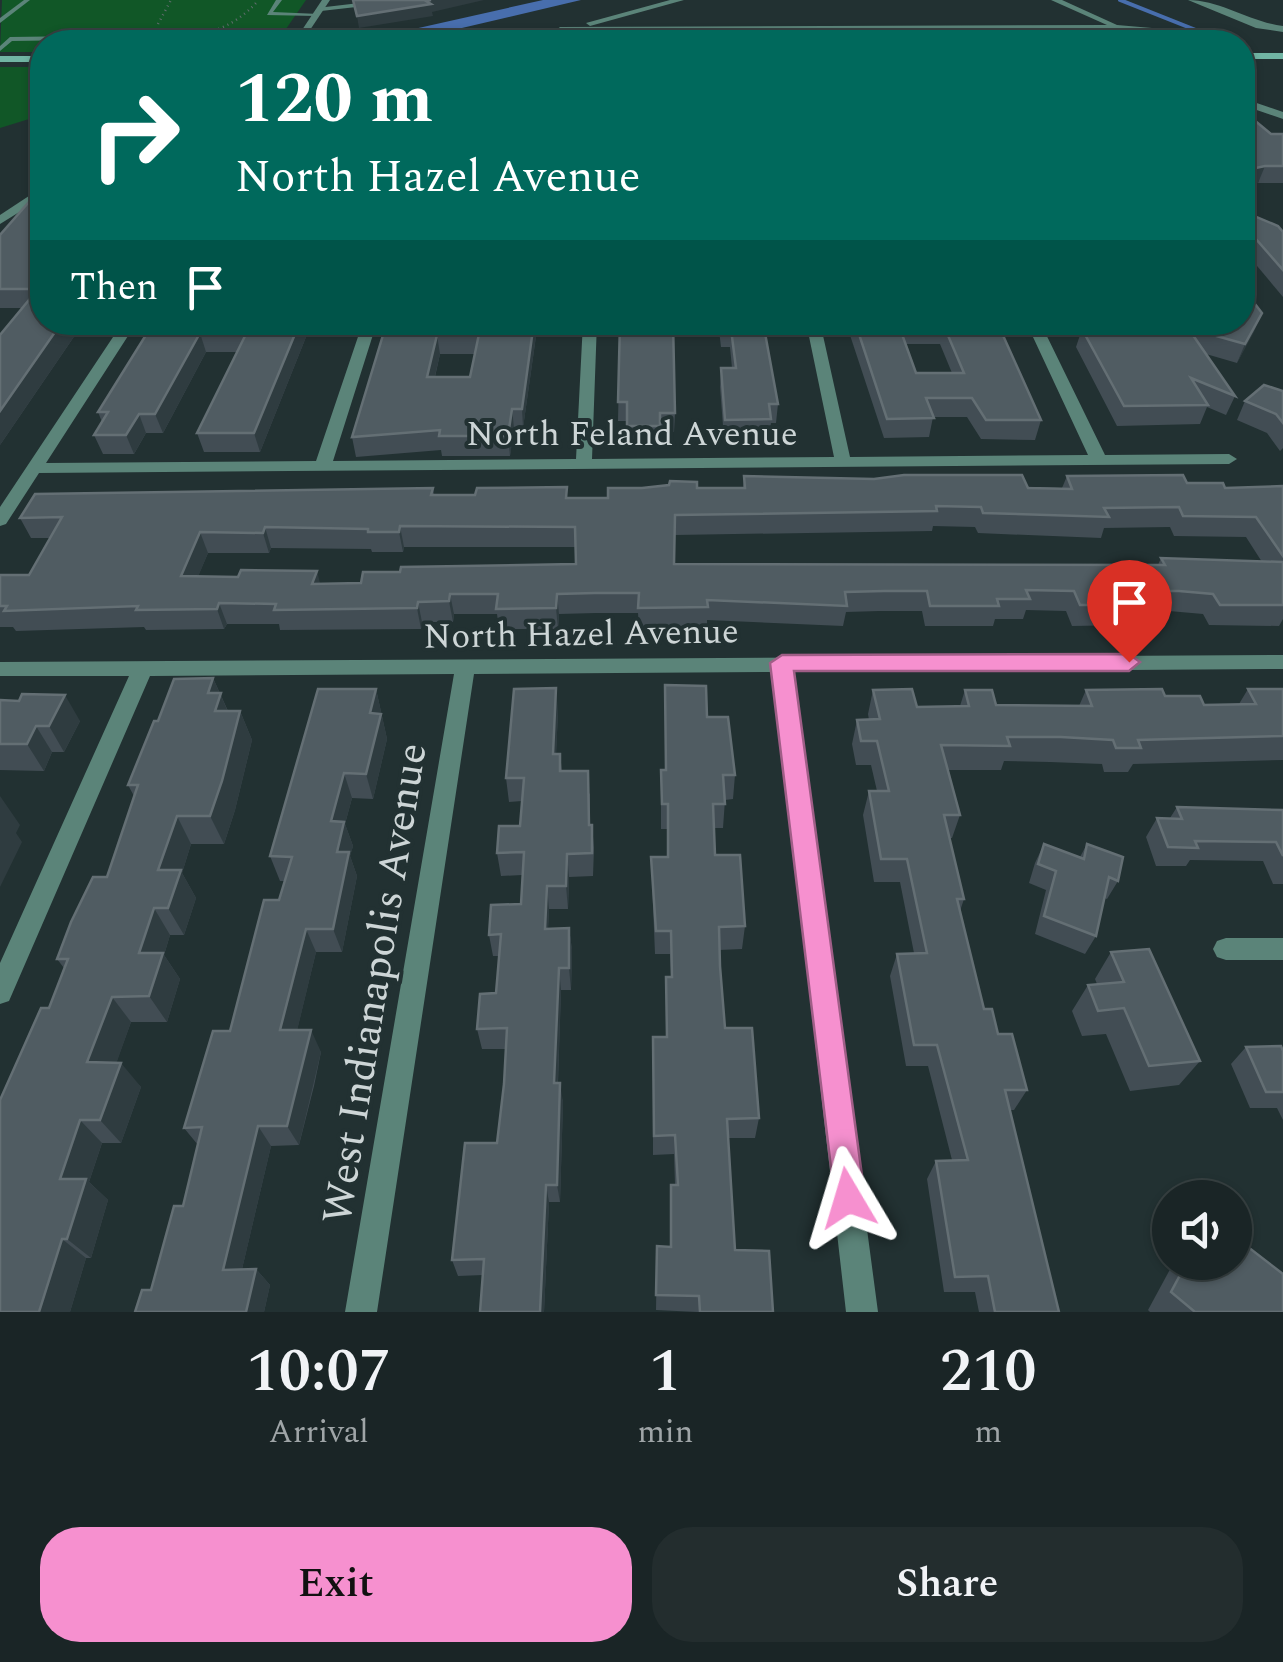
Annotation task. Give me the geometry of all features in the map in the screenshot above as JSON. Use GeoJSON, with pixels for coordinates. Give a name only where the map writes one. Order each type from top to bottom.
{"type":"FeatureCollection","features":[{"type":"Feature","properties":{"kind":"main road"},"geometry":{"type":"LineString","coordinates":[[1255,56],[1283,56]]}},
{"type":"Feature","properties":{"kind":"main road"},"geometry":{"type":"LineString","coordinates":[[0,59],[30,59]]}},
{"type":"Feature","properties":{"kind":"street"},"geometry":{"type":"LineString","coordinates":[[306,30],[321,7],[414,0]]}},
{"type":"Feature","properties":{"kind":"street"},"geometry":{"type":"LineString","coordinates":[[560,30],[680,0]]}},
{"type":"Feature","properties":{"kind":"street"},"geometry":{"type":"LineString","coordinates":[[1055,0],[1120,28]]}},
{"type":"Feature","properties":{"kind":"street"},"geometry":{"type":"LineString","coordinates":[[1192,0],[1283,29]]}},
{"type":"Feature","properties":{"kind":"street"},"geometry":{"type":"LineString","coordinates":[[560,30],[1148,28]]}},
{"type":"Feature","properties":{"kind":"street"},"geometry":{"type":"LineString","coordinates":[[1255,105],[1283,117]]}},
{"type":"Feature","properties":{"kind":"street"},"geometry":{"type":"LineString","coordinates":[[1256,121],[1283,117]]}},
{"type":"Feature","properties":{"kind":"street"},"geometry":{"type":"LineString","coordinates":[[0,220],[30,201]]}},
{"type":"Feature","properties":{"kind":"street"},"geometry":{"type":"LineString","coordinates":[[0,520],[122,335]]}},
{"type":"Feature","properties":{"kind":"street"},"geometry":{"type":"LineString","coordinates":[[323,466],[366,335]]}},
{"type":"Feature","properties":{"kind":"street"},"geometry":{"type":"LineString","coordinates":[[584,464],[589,335]]}},
{"type":"Feature","properties":{"kind":"street"},"geometry":{"type":"LineString","coordinates":[[816,335],[843,462]]}},
{"type":"Feature","properties":{"kind":"street"},"geometry":{"type":"LineString","coordinates":[[1039,335],[1099,460]]}},
{"type":"Feature","properties":{"kind":"street","name":"North Feland Avenue"},"geometry":{"type":"LineString","coordinates":[[36,468],[1229,459]]}},
{"type":"Feature","properties":{"kind":"street","name":"North Hazel Avenue"},"geometry":{"type":"LineString","coordinates":[[0,670],[1283,662]]}},
{"type":"Feature","properties":{"kind":"street"},"geometry":{"type":"LineString","coordinates":[[782,663],[862,1312]]}},
{"type":"Feature","properties":{"kind":"street","name":"West Indianapolis Avenue"},"geometry":{"type":"LineString","coordinates":[[362,1312],[464,667]]}},
{"type":"Feature","properties":{"kind":"street"},"geometry":{"type":"LineString","coordinates":[[0,992],[6,966],[144,668]]}},
{"type":"Feature","properties":{"kind":"street"},"geometry":{"type":"LineString","coordinates":[[1226,950],[1283,949]]}},
{"type":"Feature","properties":{"kind":"lane"},"geometry":{"type":"LineString","coordinates":[[0,20],[26,0]]}},
{"type":"Feature","properties":{"kind":"lane"},"geometry":{"type":"LineString","coordinates":[[279,0],[269,14],[321,7]]}},
{"type":"Feature","properties":{"kind":"lane"},"geometry":{"type":"LineString","coordinates":[[0,49],[10,40],[30,40]]}},
{"type":"Feature","properties":{"kind":"path"},"geometry":{"type":"LineString","coordinates":[[154,30],[171,0]]}},
{"type":"Feature","properties":{"kind":"path"},"geometry":{"type":"LineString","coordinates":[[215,30],[238,24],[258,0]]}},
{"type":"Feature","properties":{"kind":"green space"},"geometry":{"type":"Polygon","coordinates":[[[2,0],[306,0],[285,30],[30,30],[30,52],[0,52],[2,0]]]}},
{"type":"Feature","properties":{"kind":"green space"},"geometry":{"type":"Polygon","coordinates":[[[0,67],[30,67],[30,119],[0,128],[0,67]]]}},
{"type":"Feature","properties":{"kind":"water"},"geometry":{"type":"Polygon","coordinates":[[[543,0],[581,0],[453,30],[409,30],[543,0]]]}},
{"type":"Feature","properties":{"kind":"building"},"geometry":{"type":"Polygon","coordinates":[[[353,0],[431,0],[426,1],[431,4],[357,16],[353,0]]]}},
{"type":"Feature","properties":{"kind":"building"},"geometry":{"type":"Polygon","coordinates":[[[1255,121],[1271,134],[1283,134],[1283,166],[1255,168],[1255,121]]]}},
{"type":"Feature","properties":{"kind":"building"},"geometry":{"type":"Polygon","coordinates":[[[30,201],[30,289],[0,289],[0,235],[30,201]]]}},
{"type":"Feature","properties":{"kind":"building"},"geometry":{"type":"Polygon","coordinates":[[[1255,216],[1283,232],[1283,270],[1255,238],[1255,216]]]}},
{"type":"Feature","properties":{"kind":"building"},"geometry":{"type":"Polygon","coordinates":[[[30,299],[30,335],[53,335],[0,411],[0,335],[30,299]]]}},
{"type":"Feature","properties":{"kind":"building"},"geometry":{"type":"Polygon","coordinates":[[[1255,304],[1262,313],[1255,326],[1255,304]]]}},
{"type":"Feature","properties":{"kind":"building"},"geometry":{"type":"Polygon","coordinates":[[[146,335],[199,335],[155,414],[139,414],[126,435],[94,435],[108,412],[98,412],[146,335]]]}},
{"type":"Feature","properties":{"kind":"building"},"geometry":{"type":"Polygon","coordinates":[[[246,335],[295,335],[254,433],[197,433],[246,335]]]}},
{"type":"Feature","properties":{"kind":"building"},"geometry":{"type":"Polygon","coordinates":[[[383,335],[437,335],[427,377],[470,377],[479,335],[532,335],[522,409],[512,409],[508,436],[439,436],[440,430],[352,437],[383,335]]]}},
{"type":"Feature","properties":{"kind":"building"},"geometry":{"type":"Polygon","coordinates":[[[620,335],[673,335],[675,413],[660,413],[660,426],[627,426],[627,402],[618,402],[620,335]]]}},
{"type":"Feature","properties":{"kind":"building"},"geometry":{"type":"Polygon","coordinates":[[[732,335],[765,335],[778,404],[769,404],[771,419],[725,420],[721,368],[736,368],[732,335]]]}},
{"type":"Feature","properties":{"kind":"building"},"geometry":{"type":"Polygon","coordinates":[[[859,335],[902,335],[916,373],[964,373],[948,335],[1003,335],[1041,420],[986,420],[972,398],[926,398],[934,418],[887,419],[859,335]]]}},
{"type":"Feature","properties":{"kind":"building"},"geometry":{"type":"Polygon","coordinates":[[[1085,335],[1193,335],[1235,396],[1191,378],[1208,405],[1124,406],[1085,335]]]}},
{"type":"Feature","properties":{"kind":"building"},"geometry":{"type":"Polygon","coordinates":[[[1213,335],[1250,335],[1245,344],[1213,335]]]}},
{"type":"Feature","properties":{"kind":"building"},"geometry":{"type":"Polygon","coordinates":[[[1264,385],[1283,391],[1283,423],[1276,414],[1245,401],[1264,385]]]}},
{"type":"Feature","properties":{"kind":"building"},"geometry":{"type":"Polygon","coordinates":[[[904,475],[1022,475],[1028,488],[1072,489],[1067,476],[1183,475],[1187,483],[1223,483],[1225,488],[1283,486],[1283,556],[1256,517],[1183,516],[1179,507],[1104,508],[1109,517],[983,513],[981,507],[936,506],[937,511],[675,515],[674,564],[1165,565],[1161,558],[1283,562],[1283,605],[1220,605],[1213,594],[1132,591],[1138,605],[1080,605],[1074,591],[1026,590],[1030,599],[997,599],[999,606],[930,606],[927,591],[884,591],[845,592],[847,606],[707,600],[708,607],[638,608],[639,593],[595,593],[557,594],[556,608],[496,609],[498,594],[450,594],[449,601],[418,602],[417,608],[274,610],[276,604],[219,603],[217,609],[136,610],[138,606],[4,611],[7,606],[0,606],[0,575],[29,575],[62,517],[20,518],[35,494],[433,488],[431,495],[475,495],[477,488],[567,487],[566,498],[608,498],[608,488],[669,485],[670,481],[697,482],[697,488],[745,488],[744,476],[874,479],[904,475]],[[400,526],[399,532],[368,532],[265,527],[263,533],[200,532],[181,576],[238,577],[241,570],[317,571],[312,584],[361,583],[363,572],[400,572],[401,567],[576,564],[575,527],[400,526]]]}},
{"type":"Feature","properties":{"kind":"building"},"geometry":{"type":"Polygon","coordinates":[[[213,678],[208,693],[221,693],[215,711],[240,711],[222,781],[210,816],[177,816],[158,870],[181,870],[168,908],[154,908],[139,953],[163,953],[149,996],[112,997],[87,1062],[121,1063],[100,1120],[80,1120],[60,1179],[86,1179],[39,1312],[0,1312],[0,1100],[41,1008],[49,1008],[68,959],[57,959],[71,922],[93,877],[107,877],[138,785],[128,785],[174,679],[213,678]]]}},
{"type":"Feature","properties":{"kind":"building"},"geometry":{"type":"Polygon","coordinates":[[[665,685],[706,686],[707,717],[728,717],[735,775],[723,775],[725,804],[713,804],[715,855],[740,855],[745,926],[719,927],[720,966],[725,1028],[752,1028],[759,1118],[727,1119],[735,1250],[769,1251],[773,1312],[700,1312],[699,1296],[656,1295],[657,1246],[671,1247],[671,1185],[678,1185],[675,1135],[654,1136],[653,1037],[667,1037],[666,977],[672,977],[671,931],[656,931],[651,857],[668,857],[668,804],[662,804],[661,770],[666,770],[665,685]]]}},
{"type":"Feature","properties":{"kind":"building"},"geometry":{"type":"Polygon","coordinates":[[[556,688],[553,754],[560,754],[560,771],[588,771],[592,825],[592,853],[567,854],[566,886],[547,886],[545,929],[569,928],[569,968],[559,968],[554,1083],[560,1083],[557,1185],[546,1185],[540,1312],[480,1312],[484,1259],[452,1260],[465,1143],[497,1143],[504,1084],[507,1028],[477,1029],[480,994],[496,993],[501,934],[489,935],[491,905],[521,904],[524,852],[497,853],[499,826],[520,826],[524,778],[506,778],[514,689],[556,688]]]}},
{"type":"Feature","properties":{"kind":"building"},"geometry":{"type":"Polygon","coordinates":[[[318,689],[376,689],[370,713],[381,714],[366,774],[344,773],[331,821],[344,822],[337,852],[349,852],[333,929],[306,929],[280,1030],[311,1030],[287,1126],[258,1126],[223,1270],[256,1269],[246,1312],[135,1312],[142,1290],[151,1290],[174,1206],[183,1206],[202,1127],[184,1128],[213,1031],[230,1031],[264,900],[279,900],[292,857],[270,856],[318,689]]]}},
{"type":"Feature","properties":{"kind":"building"},"geometry":{"type":"Polygon","coordinates":[[[912,689],[917,707],[969,706],[965,690],[992,690],[996,705],[1092,706],[1086,690],[1162,689],[1165,696],[1200,696],[1204,705],[1256,704],[1248,689],[1283,689],[1283,736],[1138,740],[1141,748],[1116,748],[1113,740],[1061,737],[1007,737],[1010,746],[941,745],[960,815],[944,815],[964,899],[957,899],[984,1009],[992,1009],[998,1034],[1012,1034],[1027,1090],[1005,1090],[1059,1312],[995,1312],[988,1276],[955,1277],[936,1161],[968,1160],[937,1045],[914,1045],[897,954],[927,953],[907,859],[881,859],[869,791],[889,791],[877,741],[861,741],[857,720],[880,719],[873,690],[912,689]]]}},
{"type":"Feature","properties":{"kind":"building"},"geometry":{"type":"Polygon","coordinates":[[[22,694],[65,695],[49,726],[36,726],[27,744],[0,744],[0,700],[19,701],[22,694]]]}},
{"type":"Feature","properties":{"kind":"building"},"geometry":{"type":"Polygon","coordinates":[[[1177,807],[1283,810],[1283,856],[1276,842],[1195,841],[1198,848],[1168,847],[1157,818],[1182,819],[1177,807]]]}},
{"type":"Feature","properties":{"kind":"building"},"geometry":{"type":"Polygon","coordinates":[[[1044,844],[1084,859],[1087,844],[1123,857],[1118,881],[1109,877],[1096,936],[1044,916],[1056,871],[1038,864],[1044,844]]]}},
{"type":"Feature","properties":{"kind":"building"},"geometry":{"type":"Polygon","coordinates":[[[1149,949],[1200,1061],[1149,1066],[1124,1008],[1098,1011],[1088,985],[1124,982],[1111,952],[1149,949]]]}},
{"type":"Feature","properties":{"kind":"building"},"geometry":{"type":"Polygon","coordinates":[[[1281,1046],[1283,1092],[1266,1092],[1246,1047],[1281,1046]]]}},
{"type":"Feature","properties":{"kind":"building"},"geometry":{"type":"Polygon","coordinates":[[[1252,1250],[1283,1274],[1283,1312],[1195,1312],[1171,1292],[1177,1280],[1252,1280],[1252,1250]]]}},
{"type":"Feature","properties":{"kind":"waterway"},"geometry":{"type":"LineString","coordinates":[[1120,0],[1196,30]]}},
{"type":"Feature","properties":{"kind":"route"},"geometry":{"type":"LineString","coordinates":[[848,1198],[782,663],[1129,662]]}}]}
